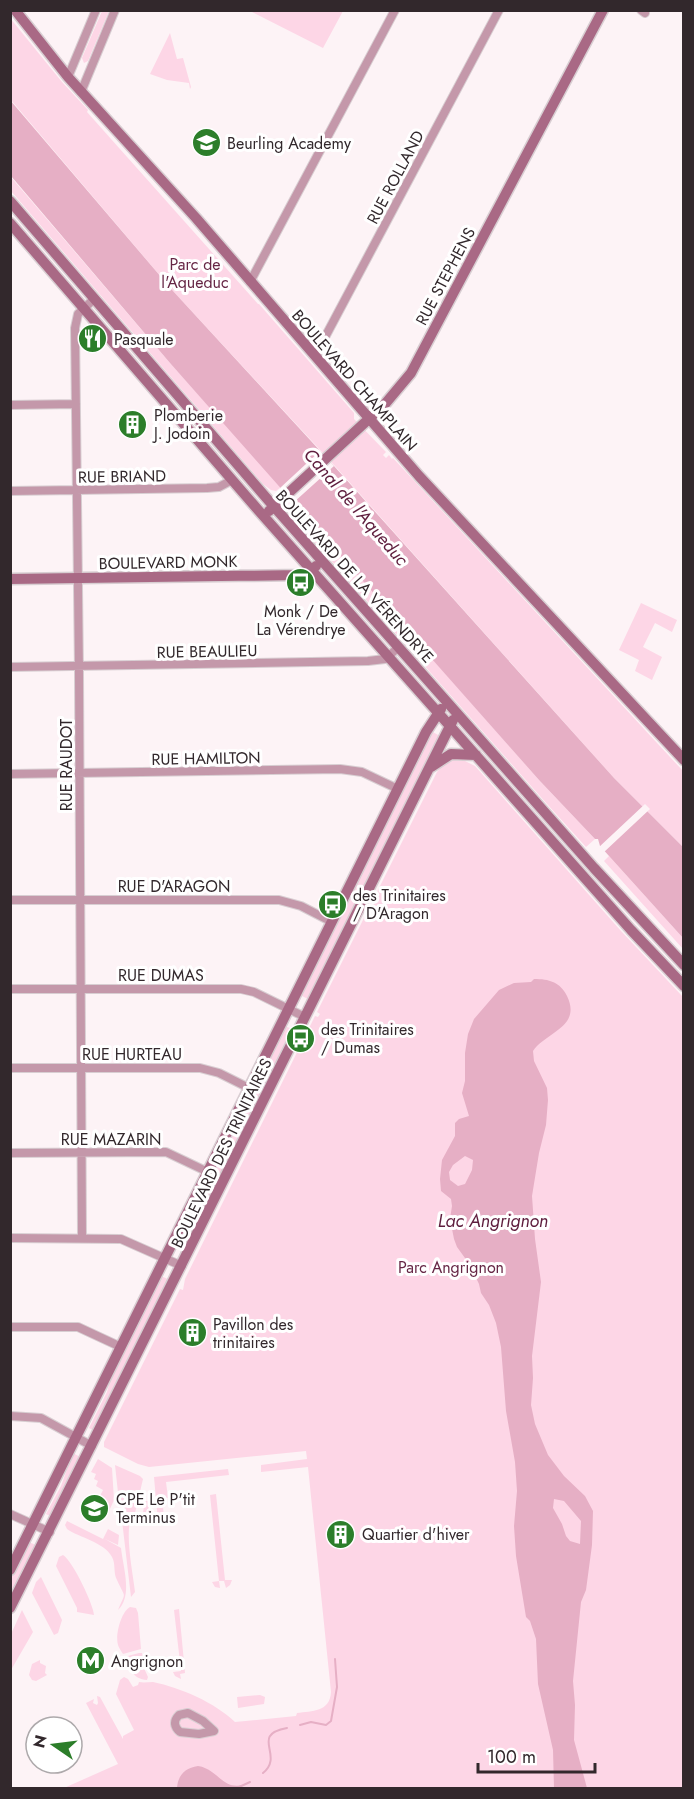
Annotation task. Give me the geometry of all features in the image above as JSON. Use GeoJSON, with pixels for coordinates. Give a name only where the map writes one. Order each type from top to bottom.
{"type":"FeatureCollection","features":[{"type":"Feature","properties":{"kind":"main road","name":"BOULEVARD CHAMPLAIN"},"geometry":{"type":"LineString","coordinates":[[15,10],[68,77],[196,218],[369,419],[684,760]]}},
{"type":"Feature","properties":{"kind":"main road","name":"RUE STEPHENS"},"geometry":{"type":"LineString","coordinates":[[263,516],[390,399],[411,373],[603,10]]}},
{"type":"Feature","properties":{"kind":"main road","name":"BOULEVARD DE LA VÉRENDRYE"},"geometry":{"type":"LineString","coordinates":[[10,201],[274,507],[608,883],[684,965]]}},
{"type":"Feature","properties":{"kind":"main road","name":"BOULEVARD DE LA VÉRENDRYE"},"geometry":{"type":"LineString","coordinates":[[10,223],[263,516],[631,930],[684,986]]}},
{"type":"Feature","properties":{"kind":"main road"},"geometry":{"type":"LineString","coordinates":[[312,570],[322,561]]}},
{"type":"Feature","properties":{"kind":"main road","name":"BOULEVARD MONK"},"geometry":{"type":"LineString","coordinates":[[10,579],[300,575],[312,570]]}},
{"type":"Feature","properties":{"kind":"main road","name":"BOULEVARD DES TRINITAIRES"},"geometry":{"type":"LineString","coordinates":[[10,1570],[398,789],[438,712],[448,702]]}},
{"type":"Feature","properties":{"kind":"main road","name":"BOULEVARD DES TRINITAIRES"},"geometry":{"type":"LineString","coordinates":[[10,1608],[50,1532],[457,712]]}},
{"type":"Feature","properties":{"kind":"main road"},"geometry":{"type":"LineString","coordinates":[[428,768],[451,754],[476,755]]}},
{"type":"Feature","properties":{"kind":"street"},"geometry":{"type":"LineString","coordinates":[[68,77],[96,10]]}},
{"type":"Feature","properties":{"kind":"street"},"geometry":{"type":"LineString","coordinates":[[81,92],[115,10]]}},
{"type":"Feature","properties":{"kind":"street"},"geometry":{"type":"LineString","coordinates":[[250,282],[395,10]]}},
{"type":"Feature","properties":{"kind":"street","name":"RUE ROLLAND"},"geometry":{"type":"LineString","coordinates":[[315,356],[499,10]]}},
{"type":"Feature","properties":{"kind":"street","name":"RUE RAUDOT"},"geometry":{"type":"LineString","coordinates":[[82,1238],[75,324],[78,314],[94,299]]}},
{"type":"Feature","properties":{"kind":"street"},"geometry":{"type":"LineString","coordinates":[[10,405],[76,404]]}},
{"type":"Feature","properties":{"kind":"street","name":"RUE BRIAND"},"geometry":{"type":"LineString","coordinates":[[10,491],[214,488],[232,480]]}},
{"type":"Feature","properties":{"kind":"street"},"geometry":{"type":"LineString","coordinates":[[389,657],[399,647]]}},
{"type":"Feature","properties":{"kind":"street","name":"RUE BEAULIEU"},"geometry":{"type":"LineString","coordinates":[[10,667],[368,662],[389,657]]}},
{"type":"Feature","properties":{"kind":"street","name":"RUE HAMILTON"},"geometry":{"type":"LineString","coordinates":[[10,774],[348,769],[369,775],[398,789]]}},
{"type":"Feature","properties":{"kind":"street","name":"RUE D'ARAGON"},"geometry":{"type":"LineString","coordinates":[[10,900],[279,900],[301,906],[332,922]]}},
{"type":"Feature","properties":{"kind":"street","name":"RUE DUMAS"},"geometry":{"type":"LineString","coordinates":[[10,989],[241,989],[254,992],[305,1017]]}},
{"type":"Feature","properties":{"kind":"street","name":"RUE HURTEAU"},"geometry":{"type":"LineString","coordinates":[[10,1068],[200,1068],[219,1073],[249,1088]]}},
{"type":"Feature","properties":{"kind":"street","name":"RUE MAZARIN"},"geometry":{"type":"LineString","coordinates":[[10,1153],[166,1152],[208,1172]]}},
{"type":"Feature","properties":{"kind":"street"},"geometry":{"type":"LineString","coordinates":[[10,1238],[125,1240],[182,1266]]}},
{"type":"Feature","properties":{"kind":"street"},"geometry":{"type":"LineString","coordinates":[[10,1327],[78,1327],[121,1347]]}},
{"type":"Feature","properties":{"kind":"street"},"geometry":{"type":"LineString","coordinates":[[10,1416],[40,1418],[92,1446]]}},
{"type":"Feature","properties":{"kind":"street"},"geometry":{"type":"LineString","coordinates":[[10,1514],[50,1532]]}},
{"type":"Feature","properties":{"kind":"street"},"geometry":{"type":"LineString","coordinates":[[182,1714],[191,1714],[214,1731],[199,1734],[185,1733],[177,1728],[175,1719],[182,1714]]}},
{"type":"Feature","properties":{"kind":"green space"},"geometry":{"type":"Polygon","coordinates":[[[102,11],[109,11],[88,61],[84,63],[82,58],[102,11]]]}},
{"type":"Feature","properties":{"kind":"green space"},"geometry":{"type":"Polygon","coordinates":[[[250,11],[343,11],[323,48],[250,11]]]}},
{"type":"Feature","properties":{"kind":"green space","name":"Parc de l'Aqueduc"},"geometry":{"type":"Polygon","coordinates":[[[10,18],[88,110],[87,112],[354,413],[354,419],[386,452],[383,455],[386,458],[389,455],[393,458],[683,771],[683,847],[614,778],[334,465],[173,291],[11,100],[10,18]]]}},
{"type":"Feature","properties":{"kind":"green space"},"geometry":{"type":"Polygon","coordinates":[[[170,33],[177,59],[183,58],[191,87],[190,89],[189,83],[167,80],[150,74],[170,33]]]}},
{"type":"Feature","properties":{"kind":"green space"},"geometry":{"type":"Polygon","coordinates":[[[10,176],[170,363],[281,487],[276,491],[263,484],[11,191],[10,176]]]}},
{"type":"Feature","properties":{"kind":"green space"},"geometry":{"type":"Polygon","coordinates":[[[294,502],[539,780],[595,839],[586,847],[289,513],[290,506],[294,502]]]}},
{"type":"Feature","properties":{"kind":"green space"},"geometry":{"type":"Polygon","coordinates":[[[641,603],[677,620],[672,632],[655,623],[643,647],[662,657],[652,680],[635,671],[639,660],[619,650],[641,603]]]}},
{"type":"Feature","properties":{"kind":"green space"},"geometry":{"type":"Polygon","coordinates":[[[431,731],[440,736],[310,1000],[300,995],[431,731]]]}},
{"type":"Feature","properties":{"kind":"green space","name":"Parc Angrignon"},"geometry":{"type":"Polygon","coordinates":[[[453,760],[465,761],[475,766],[621,931],[683,997],[683,1788],[64,1788],[118,1764],[86,1703],[94,1699],[93,1703],[97,1705],[97,1696],[100,1697],[123,1739],[123,1736],[134,1730],[116,1694],[120,1680],[124,1677],[133,1687],[139,1682],[153,1682],[186,1692],[217,1708],[235,1722],[296,1716],[297,1713],[324,1707],[330,1699],[308,1467],[261,1472],[261,1465],[307,1459],[306,1451],[149,1467],[104,1447],[104,1442],[180,1289],[183,1290],[185,1279],[315,1016],[318,1017],[320,1014],[317,1012],[437,772],[453,760]]]}},
{"type":"Feature","properties":{"kind":"green space"},"geometry":{"type":"Polygon","coordinates":[[[609,856],[683,938],[683,949],[604,861],[609,856]]]}},
{"type":"Feature","properties":{"kind":"green space"},"geometry":{"type":"Polygon","coordinates":[[[285,1026],[294,1030],[186,1250],[176,1245],[285,1026]]]}},
{"type":"Feature","properties":{"kind":"green space"},"geometry":{"type":"Polygon","coordinates":[[[161,1276],[170,1280],[95,1431],[89,1428],[107,1392],[112,1374],[161,1276]]]}},
{"type":"Feature","properties":{"kind":"green space"},"geometry":{"type":"Polygon","coordinates":[[[73,1453],[82,1458],[52,1517],[46,1514],[61,1486],[73,1453]]]}},
{"type":"Feature","properties":{"kind":"green space"},"geometry":{"type":"Polygon","coordinates":[[[98,1459],[112,1468],[114,1500],[109,1511],[97,1502],[103,1490],[96,1486],[98,1481],[94,1479],[96,1474],[91,1472],[98,1459]]]}},
{"type":"Feature","properties":{"kind":"green space"},"geometry":{"type":"Polygon","coordinates":[[[115,1465],[143,1479],[135,1513],[120,1511],[115,1465]]]}},
{"type":"Feature","properties":{"kind":"green space"},"geometry":{"type":"Polygon","coordinates":[[[228,1469],[229,1475],[166,1482],[168,1498],[162,1499],[165,1500],[164,1522],[158,1522],[154,1477],[228,1469]]]}},
{"type":"Feature","properties":{"kind":"green space"},"geometry":{"type":"Polygon","coordinates":[[[216,1494],[225,1580],[232,1580],[226,1588],[224,1581],[219,1581],[210,1495],[216,1494]]]}},
{"type":"Feature","properties":{"kind":"green space"},"geometry":{"type":"Polygon","coordinates":[[[145,1501],[149,1501],[149,1523],[141,1524],[145,1501]]]}},
{"type":"Feature","properties":{"kind":"green space"},"geometry":{"type":"Polygon","coordinates":[[[121,1512],[132,1516],[129,1542],[135,1592],[131,1597],[121,1512]]]}},
{"type":"Feature","properties":{"kind":"green space"},"geometry":{"type":"Polygon","coordinates":[[[67,1521],[103,1539],[108,1529],[119,1535],[118,1545],[105,1539],[121,1548],[126,1589],[123,1604],[118,1610],[124,1595],[116,1577],[112,1557],[98,1544],[67,1529],[65,1525],[67,1521]]]}},
{"type":"Feature","properties":{"kind":"green space"},"geometry":{"type":"Polygon","coordinates":[[[29,1542],[38,1546],[11,1599],[11,1578],[29,1542]]]}},
{"type":"Feature","properties":{"kind":"green space"},"geometry":{"type":"Polygon","coordinates":[[[63,1555],[82,1584],[94,1615],[77,1612],[56,1566],[59,1557],[63,1555]]]}},
{"type":"Feature","properties":{"kind":"green space"},"geometry":{"type":"Polygon","coordinates":[[[41,1577],[62,1620],[58,1633],[54,1635],[32,1593],[36,1582],[41,1577]]]}},
{"type":"Feature","properties":{"kind":"green space"},"geometry":{"type":"Polygon","coordinates":[[[219,1581],[220,1588],[215,1587],[212,1582],[219,1581]]]}},
{"type":"Feature","properties":{"kind":"green space"},"geometry":{"type":"Polygon","coordinates":[[[130,1607],[136,1608],[138,1613],[141,1649],[123,1654],[117,1641],[118,1630],[121,1619],[130,1607]]]}},
{"type":"Feature","properties":{"kind":"green space"},"geometry":{"type":"Polygon","coordinates":[[[179,1609],[185,1673],[180,1674],[181,1679],[173,1672],[181,1671],[174,1610],[179,1609]]]}},
{"type":"Feature","properties":{"kind":"green space"},"geometry":{"type":"Polygon","coordinates":[[[22,1610],[33,1632],[11,1670],[11,1634],[22,1610]]]}},
{"type":"Feature","properties":{"kind":"green space"},"geometry":{"type":"Polygon","coordinates":[[[142,1653],[147,1680],[135,1675],[124,1657],[142,1653]]]}},
{"type":"Feature","properties":{"kind":"green space"},"geometry":{"type":"Polygon","coordinates":[[[40,1660],[40,1663],[46,1666],[47,1675],[36,1681],[32,1680],[29,1675],[32,1664],[40,1660]]]}},
{"type":"Feature","properties":{"kind":"green space"},"geometry":{"type":"Polygon","coordinates":[[[260,1695],[265,1697],[264,1704],[238,1708],[237,1697],[260,1695]]]}},
{"type":"Feature","properties":{"kind":"water","name":"Canal de l'Aqueduc"},"geometry":{"type":"Polygon","coordinates":[[[10,100],[173,291],[334,466],[614,778],[683,847],[683,938],[600,846],[598,839],[595,839],[539,780],[170,363],[11,176],[10,100]]]}},
{"type":"Feature","properties":{"kind":"water","name":"Lac Angrignon"},"geometry":{"type":"Polygon","coordinates":[[[539,979],[557,984],[567,996],[570,1006],[570,1015],[566,1022],[533,1051],[534,1061],[547,1088],[548,1100],[546,1125],[532,1196],[541,1282],[532,1356],[531,1405],[535,1424],[548,1455],[564,1476],[585,1496],[593,1511],[592,1545],[586,1590],[581,1602],[573,1681],[574,1740],[587,1788],[554,1788],[553,1750],[538,1684],[536,1639],[530,1621],[526,1617],[516,1556],[515,1462],[506,1411],[501,1347],[489,1305],[481,1293],[470,1265],[454,1239],[450,1219],[451,1199],[441,1191],[440,1179],[442,1160],[455,1136],[455,1123],[469,1116],[462,1093],[468,1034],[474,1019],[499,990],[514,983],[539,979]],[[465,1156],[453,1165],[449,1172],[450,1180],[458,1186],[465,1184],[472,1170],[473,1160],[465,1156]],[[554,1499],[553,1508],[566,1536],[570,1541],[580,1544],[581,1521],[564,1501],[554,1499]]]}},
{"type":"Feature","properties":{"kind":"water"},"geometry":{"type":"Polygon","coordinates":[[[198,1766],[211,1771],[230,1785],[243,1785],[240,1788],[177,1788],[183,1773],[189,1768],[198,1766]]]}},
{"type":"Feature","properties":{"kind":"pier"},"geometry":{"type":"Polygon","coordinates":[[[320,451],[334,466],[293,503],[280,488],[320,451]]]}},
{"type":"Feature","properties":{"kind":"pier"},"geometry":{"type":"Polygon","coordinates":[[[645,804],[650,809],[603,853],[598,848],[645,804]]]}},
{"type":"Feature","properties":{"kind":"waterway"},"geometry":{"type":"LineString","coordinates":[[300,1725],[311,1722],[326,1725],[331,1721],[337,1687],[335,1659]]}},
{"type":"Feature","properties":{"kind":"waterway"},"geometry":{"type":"LineString","coordinates":[[263,1773],[271,1759],[270,1735],[287,1728]]}},
{"type":"Feature","properties":{"kind":"waterway"},"geometry":{"type":"LineString","coordinates":[[237,1788],[250,1782]]}},
{"type":"Feature","properties":{"kind":"place","name":"Beurling Academy"},"geometry":{"type":"Point","coordinates":[206,143]}},
{"type":"Feature","properties":{"kind":"place","name":"Pasquale"},"geometry":{"type":"Point","coordinates":[93,339]}},
{"type":"Feature","properties":{"kind":"place","name":"Plomberie J. Jodoin"},"geometry":{"type":"Point","coordinates":[133,424]}},
{"type":"Feature","properties":{"kind":"place","name":"Monk / De La Vérendrye"},"geometry":{"type":"Point","coordinates":[301,583]}},
{"type":"Feature","properties":{"kind":"place","name":"des Trinitaires / D'Aragon"},"geometry":{"type":"Point","coordinates":[332,904]}},
{"type":"Feature","properties":{"kind":"place","name":"des Trinitaires / Dumas"},"geometry":{"type":"Point","coordinates":[300,1038]}},
{"type":"Feature","properties":{"kind":"place","name":"Pavillon des trinitaires"},"geometry":{"type":"Point","coordinates":[192,1333]}},
{"type":"Feature","properties":{"kind":"place","name":"CPE Le P'tit Terminus"},"geometry":{"type":"Point","coordinates":[95,1508]}},
{"type":"Feature","properties":{"kind":"place","name":"Quartier d'hiver"},"geometry":{"type":"Point","coordinates":[341,1534]}},
{"type":"Feature","properties":{"kind":"place","name":"Angrignon"},"geometry":{"type":"Point","coordinates":[90,1661]}}]}
